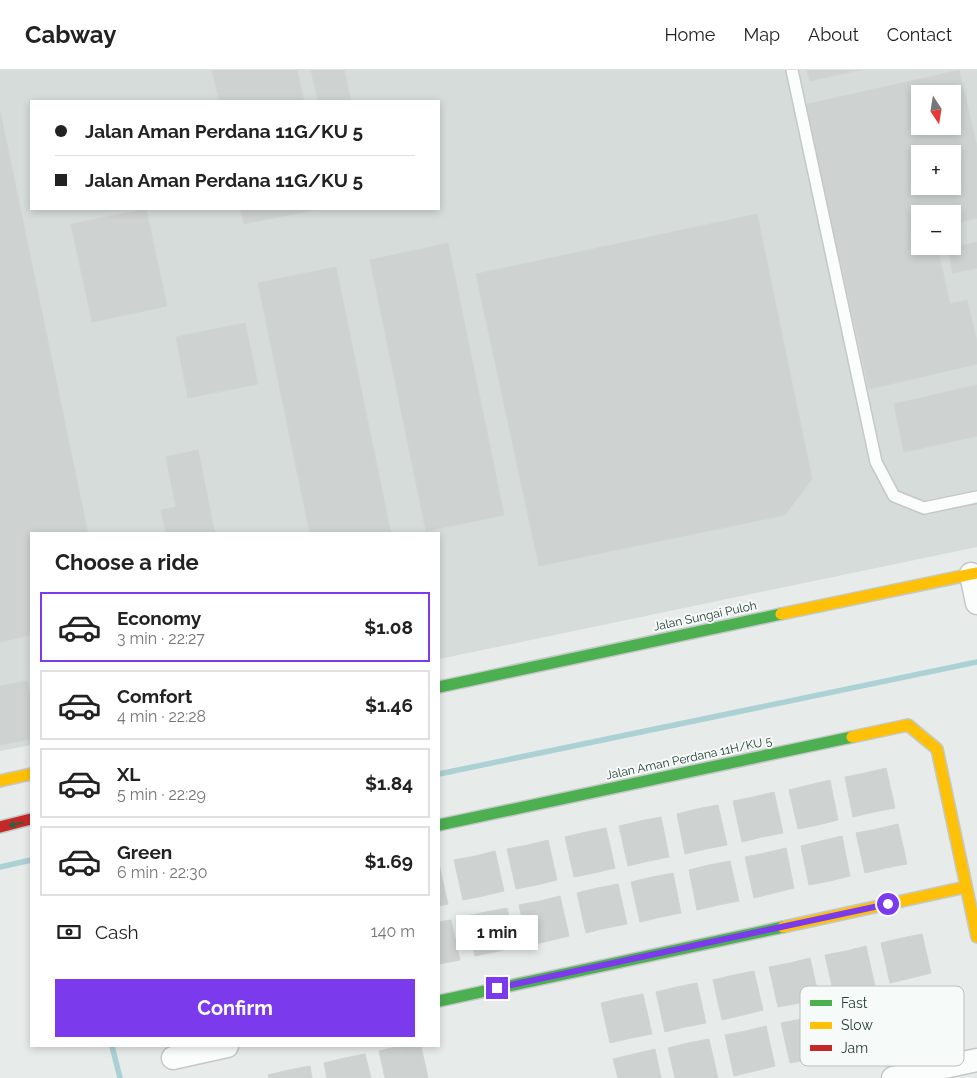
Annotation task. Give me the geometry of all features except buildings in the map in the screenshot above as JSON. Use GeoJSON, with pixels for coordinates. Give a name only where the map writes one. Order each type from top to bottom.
{"type":"FeatureCollection","features":[{"type":"Feature","properties":{"kind":"street"},"geometry":{"type":"LineString","coordinates":[[974,574],[977,604]]}},
{"type":"Feature","properties":{"kind":"street","name":"Jalan Sungai Puloh"},"geometry":{"type":"LineString","coordinates":[[440,687],[974,574]]}},
{"type":"Feature","properties":{"kind":"street","name":"Jalan Aman Perdana 11H/KU 5"},"geometry":{"type":"LineString","coordinates":[[440,826],[908,724],[937,749],[966,887]]}},
{"type":"Feature","properties":{"kind":"street"},"geometry":{"type":"LineString","coordinates":[[0,781],[30,774]]}},
{"type":"Feature","properties":{"kind":"street"},"geometry":{"type":"LineString","coordinates":[[0,827],[30,819]]}},
{"type":"Feature","properties":{"kind":"street"},"geometry":{"type":"LineString","coordinates":[[440,1001],[966,887],[977,937]]}},
{"type":"Feature","properties":{"kind":"street"},"geometry":{"type":"LineString","coordinates":[[173,1061],[223,1047]]}},
{"type":"Feature","properties":{"kind":"street"},"geometry":{"type":"LineString","coordinates":[[964,1063],[977,1060]]}},
{"type":"Feature","properties":{"kind":"street"},"geometry":{"type":"LineString","coordinates":[[893,1078],[949,1066]]}},
{"type":"Feature","properties":{"kind":"lane"},"geometry":{"type":"LineString","coordinates":[[792,70],[876,462],[894,496],[924,508],[977,497]]}},
{"type":"Feature","properties":{"kind":"shaded area"},"geometry":{"type":"Polygon","coordinates":[[[0,70],[977,70],[977,547],[440,659],[440,532],[30,532],[30,745],[0,751],[0,70]]]}},
{"type":"Feature","properties":{"kind":"waterway"},"geometry":{"type":"LineString","coordinates":[[440,774],[977,662]]}},
{"type":"Feature","properties":{"kind":"waterway"},"geometry":{"type":"LineString","coordinates":[[0,867],[30,860]]}},
{"type":"Feature","properties":{"kind":"waterway"},"geometry":{"type":"LineString","coordinates":[[112,1047],[120,1078]]}},
{"type":"Feature","properties":{"kind":"traffic: fast"},"geometry":{"type":"LineString","coordinates":[[440,687],[781,614]]}},
{"type":"Feature","properties":{"kind":"traffic: fast"},"geometry":{"type":"LineString","coordinates":[[440,825],[852,737]]}},
{"type":"Feature","properties":{"kind":"traffic: fast"},"geometry":{"type":"LineString","coordinates":[[440,1001],[783,927]]}},
{"type":"Feature","properties":{"kind":"traffic: slow"},"geometry":{"type":"LineString","coordinates":[[781,614],[977,573]]}},
{"type":"Feature","properties":{"kind":"traffic: slow"},"geometry":{"type":"LineString","coordinates":[[852,737],[908,725],[937,749],[977,937]]}},
{"type":"Feature","properties":{"kind":"traffic: slow"},"geometry":{"type":"LineString","coordinates":[[0,781],[30,774]]}},
{"type":"Feature","properties":{"kind":"traffic: slow"},"geometry":{"type":"LineString","coordinates":[[783,927],[966,887]]}},
{"type":"Feature","properties":{"kind":"traffic: jam"},"geometry":{"type":"LineString","coordinates":[[0,827],[30,819]]}},
{"type":"Feature","properties":{"kind":"route"},"geometry":{"type":"LineString","coordinates":[[497,988],[888,904]]}}]}
